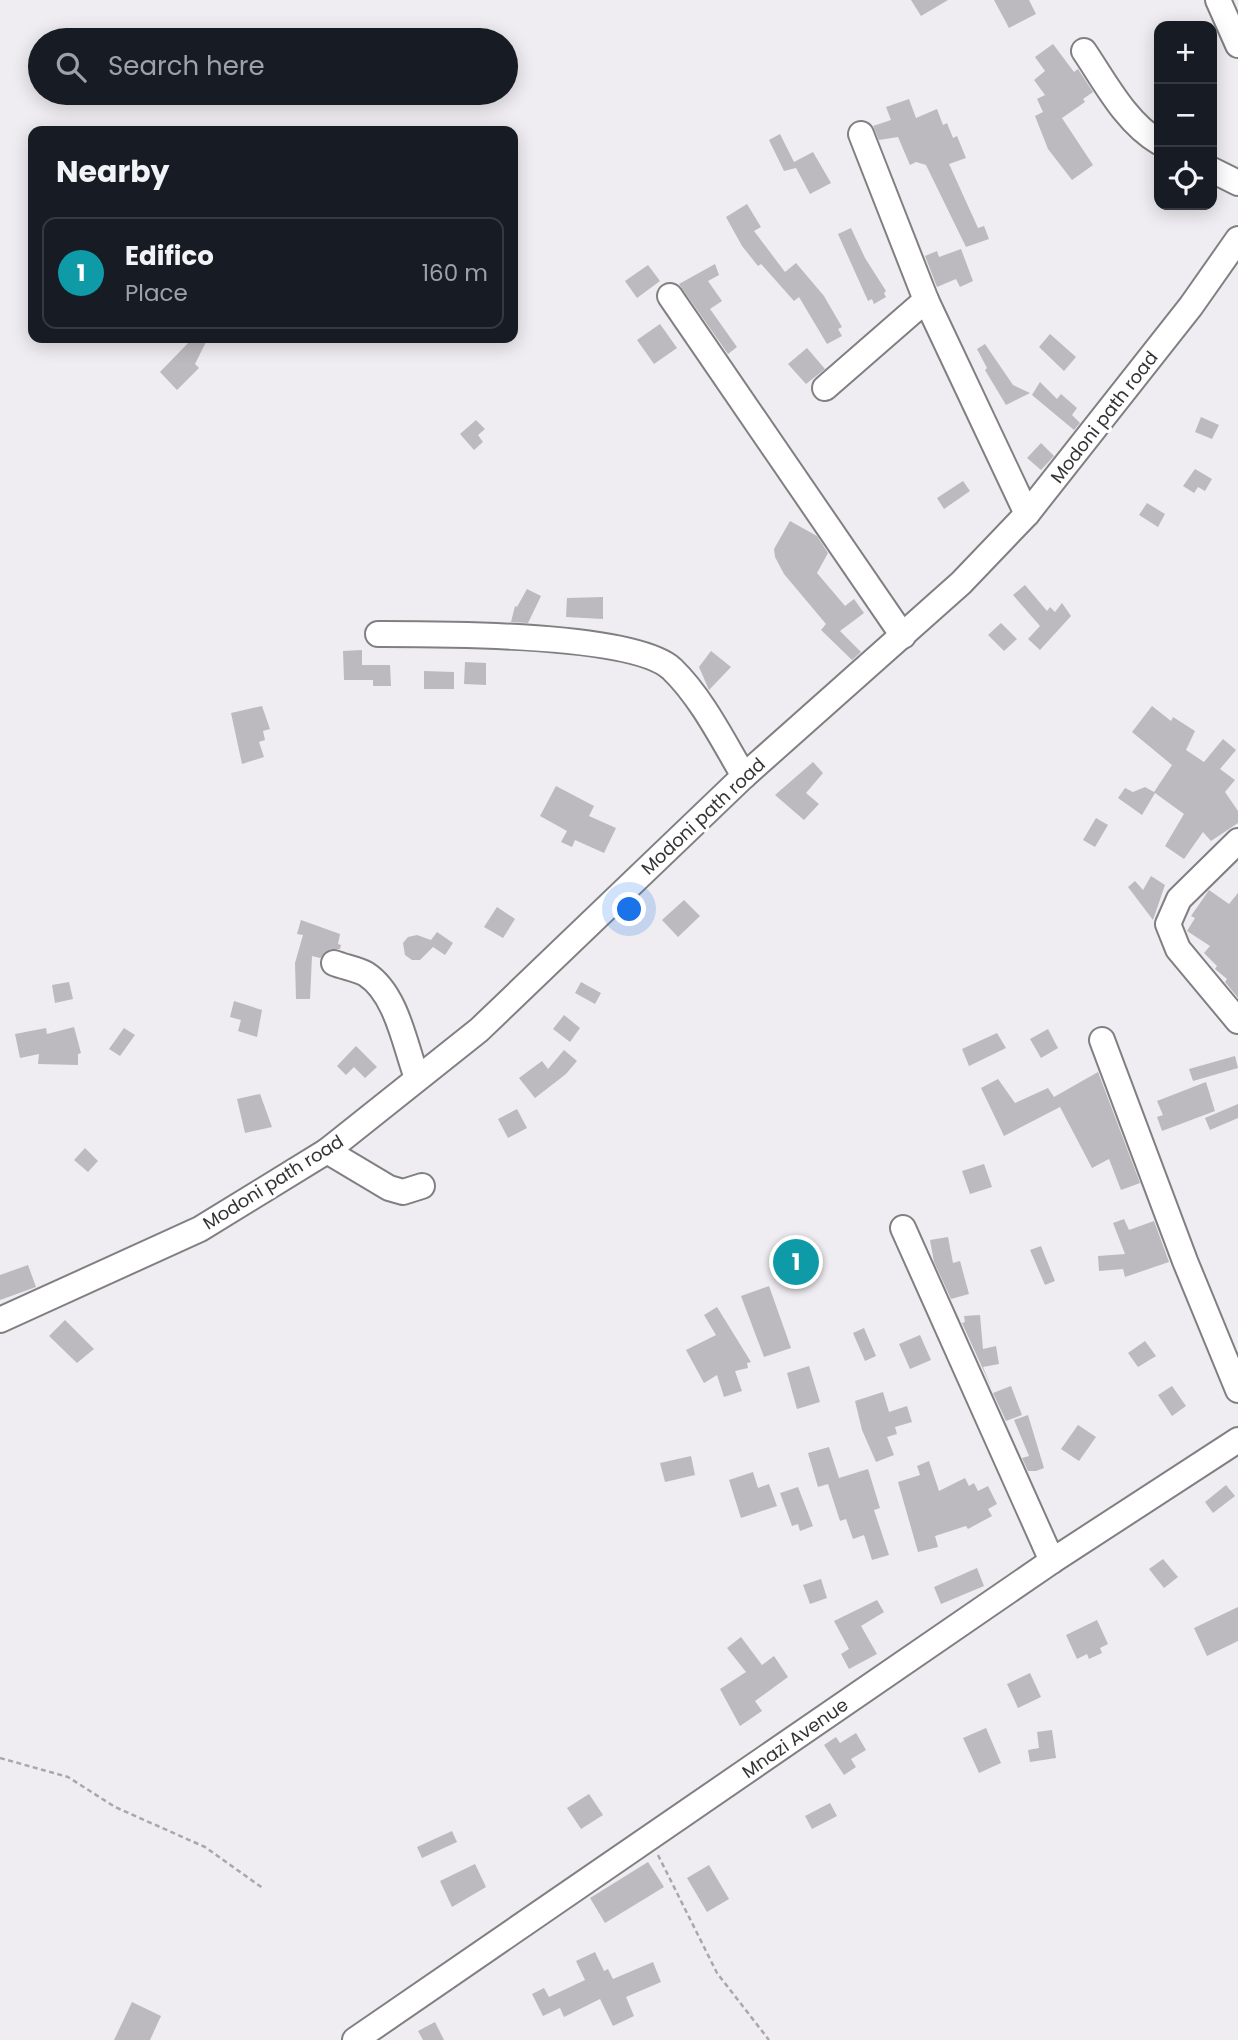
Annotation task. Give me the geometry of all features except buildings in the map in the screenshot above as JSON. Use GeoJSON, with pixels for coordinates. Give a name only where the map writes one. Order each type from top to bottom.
{"type":"FeatureCollection","features":[{"type":"Feature","properties":{"kind":"street"},"geometry":{"type":"LineString","coordinates":[[1218,0],[1238,45]]}},
{"type":"Feature","properties":{"kind":"street"},"geometry":{"type":"LineString","coordinates":[[1084,51],[1125,110],[1154,137]]}},
{"type":"Feature","properties":{"kind":"street"},"geometry":{"type":"LineString","coordinates":[[860,135],[926,300],[1027,514]]}},
{"type":"Feature","properties":{"kind":"street"},"geometry":{"type":"LineString","coordinates":[[1217,172],[1238,183]]}},
{"type":"Feature","properties":{"kind":"street","name":"Modoni path road"},"geometry":{"type":"LineString","coordinates":[[0,1320],[200,1229],[327,1151],[479,1030],[744,776],[961,583],[1027,514],[1191,306],[1238,239]]}},
{"type":"Feature","properties":{"kind":"street"},"geometry":{"type":"LineString","coordinates":[[670,296],[903,636]]}},
{"type":"Feature","properties":{"kind":"street"},"geometry":{"type":"LineString","coordinates":[[825,388],[926,300]]}},
{"type":"Feature","properties":{"kind":"street"},"geometry":{"type":"LineString","coordinates":[[377,634],[488,635],[580,643],[656,658],[684,683],[744,776]]}},
{"type":"Feature","properties":{"kind":"street"},"geometry":{"type":"LineString","coordinates":[[1238,841],[1179,899],[1168,924],[1178,949],[1238,1021]]}},
{"type":"Feature","properties":{"kind":"street"},"geometry":{"type":"LineString","coordinates":[[334,963],[365,974],[381,987],[392,1007],[417,1078]]}},
{"type":"Feature","properties":{"kind":"street"},"geometry":{"type":"LineString","coordinates":[[1102,1040],[1185,1261],[1238,1390]]}},
{"type":"Feature","properties":{"kind":"street"},"geometry":{"type":"LineString","coordinates":[[327,1151],[389,1188],[403,1192],[422,1186]]}},
{"type":"Feature","properties":{"kind":"street"},"geometry":{"type":"LineString","coordinates":[[903,1228],[1052,1561]]}},
{"type":"Feature","properties":{"kind":"street","name":"Mnazi Avenue"},"geometry":{"type":"LineString","coordinates":[[355,2040],[1052,1561],[1238,1440]]}},
{"type":"Feature","properties":{"kind":"path"},"geometry":{"type":"LineString","coordinates":[[0,1758],[68,1777],[115,1807],[205,1847],[264,1889]]}},
{"type":"Feature","properties":{"kind":"path"},"geometry":{"type":"LineString","coordinates":[[650,1838],[683,1911],[717,1973],[769,2040]]}},
{"type":"Feature","properties":{"kind":"place","name":"Edifico"},"geometry":{"type":"Point","coordinates":[796,1262]}}]}
